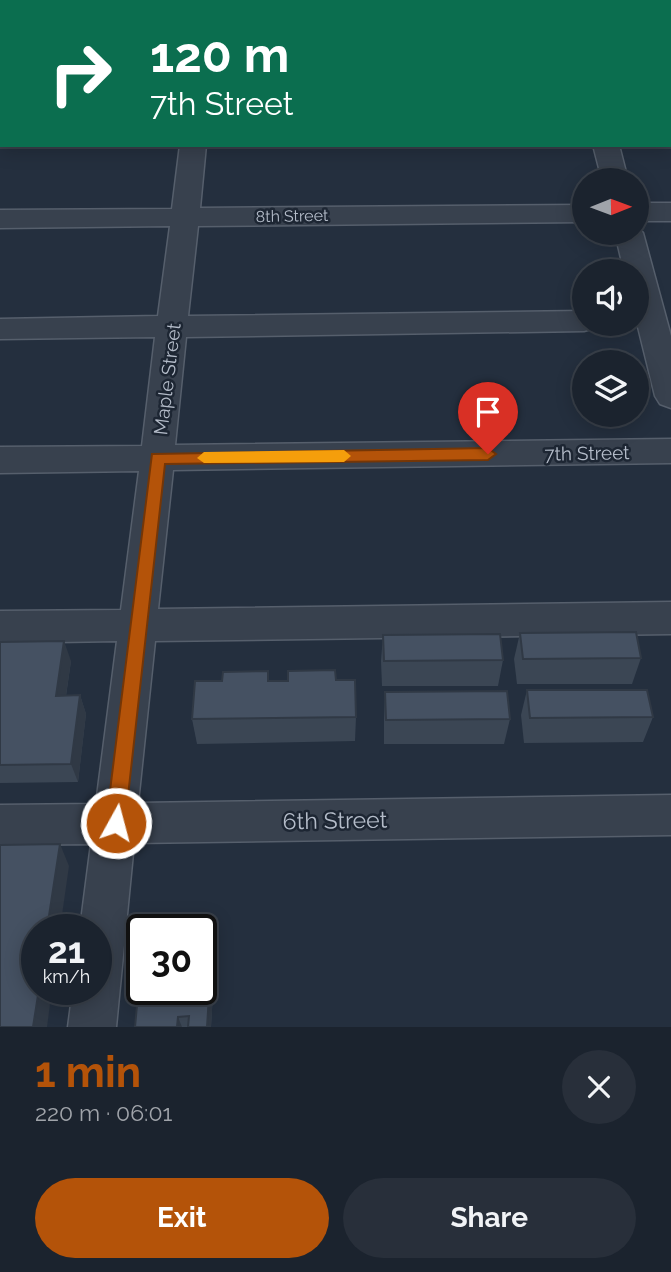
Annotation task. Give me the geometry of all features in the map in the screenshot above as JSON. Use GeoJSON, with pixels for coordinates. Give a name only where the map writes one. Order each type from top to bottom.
{"type":"FeatureCollection","features":[{"type":"Feature","properties":{"kind":"street","name":"Maple Street"},"geometry":{"type":"LineString","coordinates":[[105,914],[193,147]]}},
{"type":"Feature","properties":{"kind":"street"},"geometry":{"type":"LineString","coordinates":[[607,147],[612,168]]}},
{"type":"Feature","properties":{"kind":"street"},"geometry":{"type":"LineString","coordinates":[[649,212],[671,212]]}},
{"type":"Feature","properties":{"kind":"street","name":"8th Street"},"geometry":{"type":"LineString","coordinates":[[0,219],[572,213]]}},
{"type":"Feature","properties":{"kind":"street"},"geometry":{"type":"LineString","coordinates":[[632,245],[671,396]]}},
{"type":"Feature","properties":{"kind":"street"},"geometry":{"type":"LineString","coordinates":[[0,329],[572,321]]}},
{"type":"Feature","properties":{"kind":"street","name":"7th Street"},"geometry":{"type":"LineString","coordinates":[[0,460],[671,452]]}},
{"type":"Feature","properties":{"kind":"street"},"geometry":{"type":"LineString","coordinates":[[0,627],[671,618]]}},
{"type":"Feature","properties":{"kind":"street","name":"6th Street"},"geometry":{"type":"LineString","coordinates":[[0,825],[671,815]]}},
{"type":"Feature","properties":{"kind":"street","name":"Maple Street"},"geometry":{"type":"LineString","coordinates":[[92,1027],[94,1005]]}},
{"type":"Feature","properties":{"kind":"building"},"geometry":{"type":"Polygon","coordinates":[[[636,632],[641,658],[523,659],[520,633],[636,632]]]}},
{"type":"Feature","properties":{"kind":"building"},"geometry":{"type":"Polygon","coordinates":[[[500,634],[503,660],[384,661],[383,635],[500,634]]]}},
{"type":"Feature","properties":{"kind":"building"},"geometry":{"type":"Polygon","coordinates":[[[64,641],[56,696],[80,695],[71,764],[0,765],[0,642],[64,641]]]}},
{"type":"Feature","properties":{"kind":"building"},"geometry":{"type":"Polygon","coordinates":[[[335,670],[336,680],[355,680],[356,717],[192,719],[195,681],[222,681],[223,672],[268,671],[268,681],[288,681],[288,671],[335,670]]]}},
{"type":"Feature","properties":{"kind":"building"},"geometry":{"type":"Polygon","coordinates":[[[527,690],[647,690],[653,717],[530,718],[527,690]]]}},
{"type":"Feature","properties":{"kind":"building"},"geometry":{"type":"Polygon","coordinates":[[[507,691],[510,719],[386,720],[385,692],[507,691]]]}},
{"type":"Feature","properties":{"kind":"building"},"geometry":{"type":"Polygon","coordinates":[[[60,844],[49,914],[21,914],[21,1005],[36,1005],[33,1027],[0,1027],[0,845],[60,844]]]}},
{"type":"Feature","properties":{"kind":"building"},"geometry":{"type":"Polygon","coordinates":[[[137,1005],[208,1005],[207,1027],[188,1027],[189,1016],[178,1017],[177,1027],[135,1027],[137,1005]]]}},
{"type":"Feature","properties":{"kind":"slow traffic"},"geometry":{"type":"LineString","coordinates":[[204,458],[344,456]]}},
{"type":"Feature","properties":{"kind":"route"},"geometry":{"type":"LineString","coordinates":[[116,823],[158,458],[488,454]]}}]}
